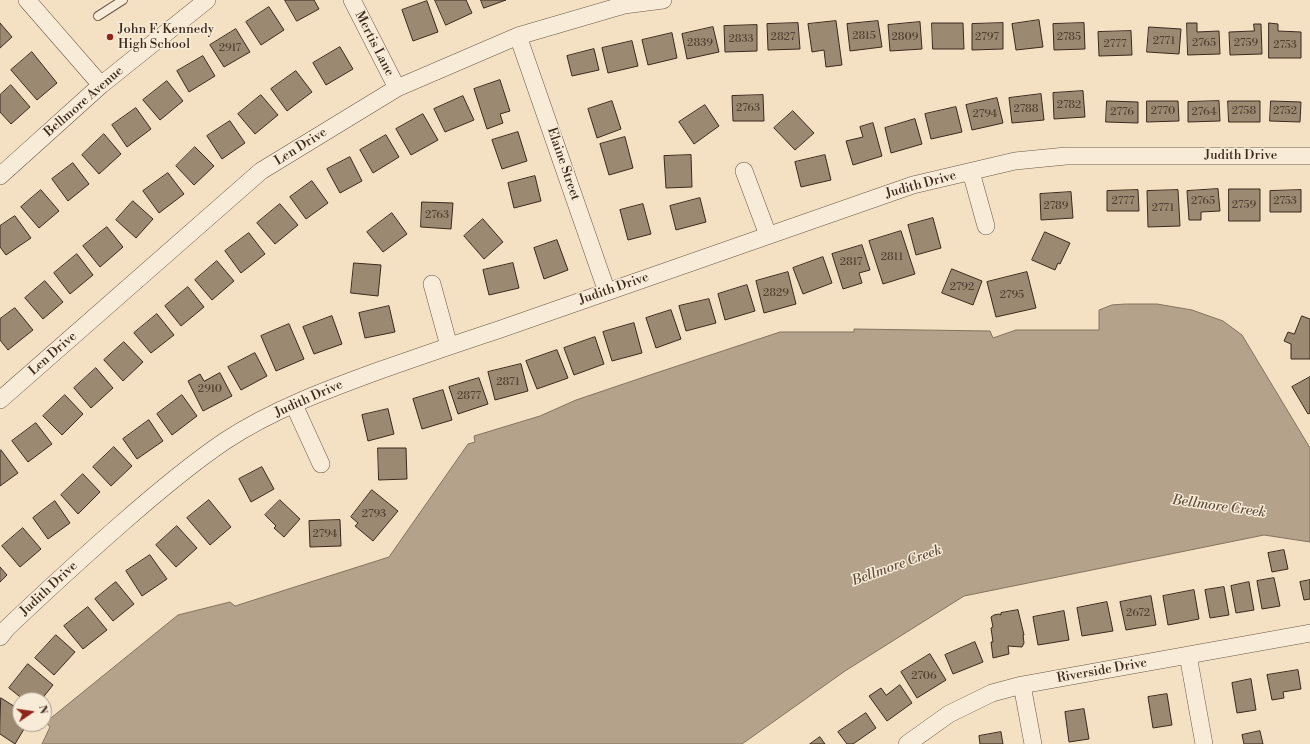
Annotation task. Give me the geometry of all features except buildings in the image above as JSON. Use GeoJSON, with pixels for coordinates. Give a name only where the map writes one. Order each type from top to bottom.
{"type":"FeatureCollection","features":[{"type":"Feature","properties":{"kind":"street"},"geometry":{"type":"LineString","coordinates":[[27,0],[101,85]]}},
{"type":"Feature","properties":{"kind":"street","name":"Bellmore Avenue"},"geometry":{"type":"LineString","coordinates":[[0,176],[101,85],[207,0]]}},
{"type":"Feature","properties":{"kind":"street","name":"Mertis Lane"},"geometry":{"type":"LineString","coordinates":[[352,0],[397,88]]}},
{"type":"Feature","properties":{"kind":"street","name":"Len Drive"},"geometry":{"type":"LineString","coordinates":[[0,400],[261,171],[397,88],[518,36],[624,5],[663,0]]}},
{"type":"Feature","properties":{"kind":"street","name":"Elaine Street"},"geometry":{"type":"LineString","coordinates":[[518,36],[607,292]]}},
{"type":"Feature","properties":{"kind":"street","name":"Judith Drive"},"geometry":{"type":"LineString","coordinates":[[0,637],[7,628],[68,570],[167,483],[225,441],[252,425],[339,385],[913,185],[1015,161],[1066,156],[1310,156]]}},
{"type":"Feature","properties":{"kind":"street"},"geometry":{"type":"LineString","coordinates":[[744,172],[768,235]]}},
{"type":"Feature","properties":{"kind":"street"},"geometry":{"type":"LineString","coordinates":[[971,172],[986,226]]}},
{"type":"Feature","properties":{"kind":"street"},"geometry":{"type":"LineString","coordinates":[[432,284],[449,346]]}},
{"type":"Feature","properties":{"kind":"street"},"geometry":{"type":"LineString","coordinates":[[294,405],[321,464]]}},
{"type":"Feature","properties":{"kind":"street","name":"Riverside Drive"},"geometry":{"type":"LineString","coordinates":[[907,744],[949,714],[992,693],[1022,685],[1310,633]]}},
{"type":"Feature","properties":{"kind":"street"},"geometry":{"type":"LineString","coordinates":[[1188,655],[1204,744]]}},
{"type":"Feature","properties":{"kind":"street"},"geometry":{"type":"LineString","coordinates":[[1022,685],[1033,744]]}},
{"type":"Feature","properties":{"kind":"lane"},"geometry":{"type":"LineString","coordinates":[[98,16],[123,0]]}},
{"type":"Feature","properties":{"kind":"water","name":"Bellmore Creek"},"geometry":{"type":"Polygon","coordinates":[[[1157,304],[1192,310],[1223,321],[1242,335],[1310,448],[1310,542],[1264,535],[964,596],[845,671],[742,744],[42,744],[48,732],[52,732],[52,717],[178,615],[230,602],[235,606],[389,557],[468,444],[475,442],[474,436],[540,416],[576,400],[780,332],[854,332],[854,329],[990,331],[993,338],[1016,330],[1099,330],[1099,310],[1112,305],[1157,304]]]}},
{"type":"Feature","properties":{"kind":"place","name":"John F. Kennedy High School"},"geometry":{"type":"Point","coordinates":[110,37]}}]}
